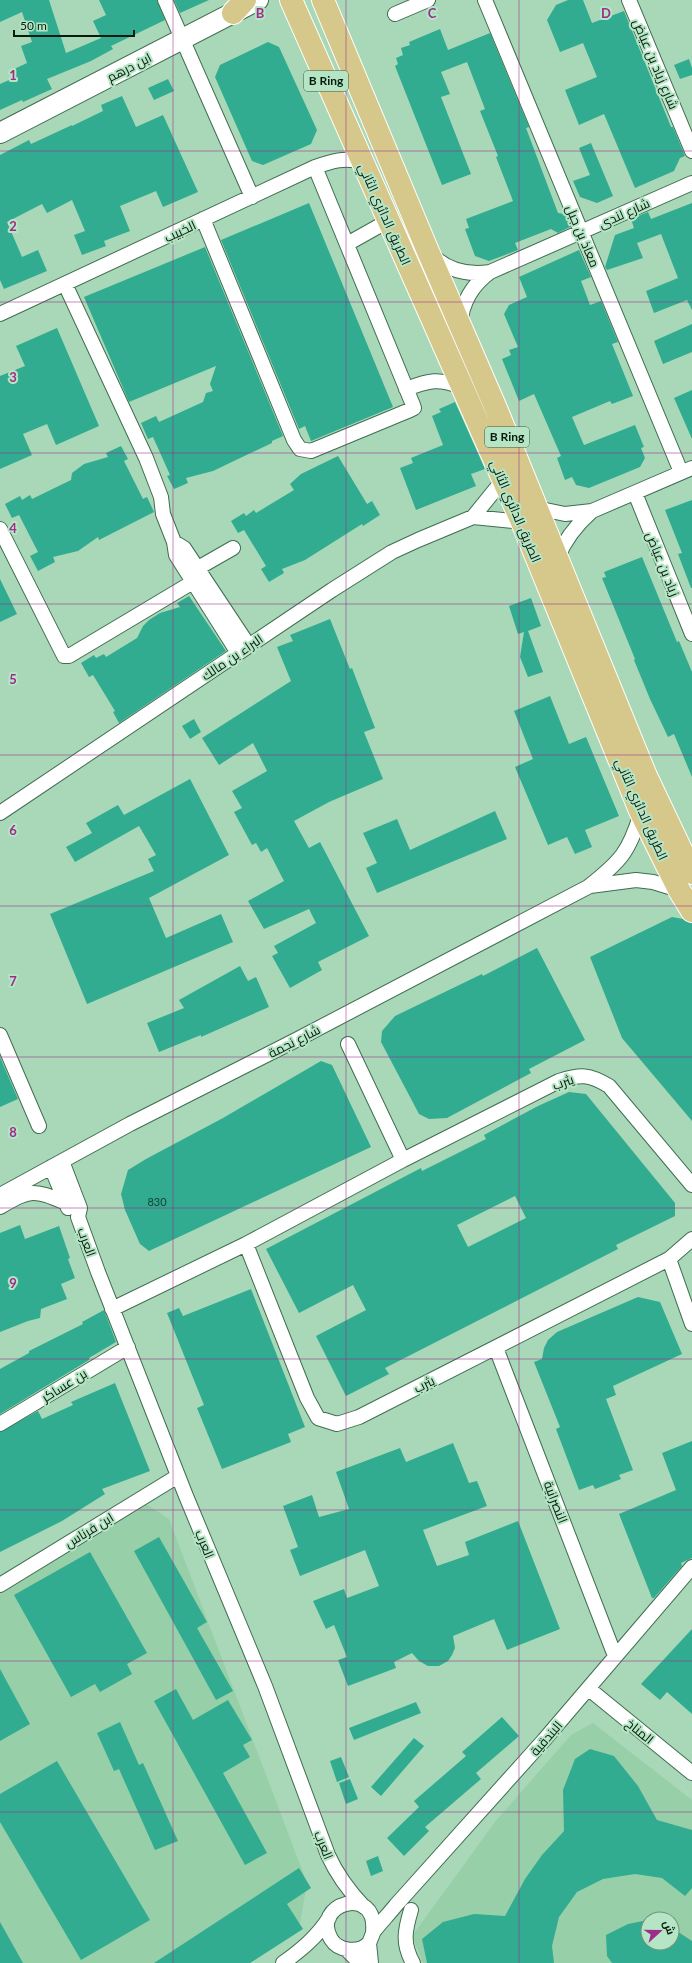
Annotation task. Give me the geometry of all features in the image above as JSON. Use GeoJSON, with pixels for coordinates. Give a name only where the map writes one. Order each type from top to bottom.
{"type":"FeatureCollection","features":[{"type":"Feature","properties":{"kind":"main road","name":"الطريق الدائري الثاني"},"geometry":{"type":"LineString","coordinates":[[291,0],[503,480],[529,515],[557,558],[646,776],[692,873]]}},
{"type":"Feature","properties":{"kind":"main road"},"geometry":{"type":"LineString","coordinates":[[310,0],[316,9],[364,121],[369,130],[383,144]]}},
{"type":"Feature","properties":{"kind":"main road","name":"الطريق الدائري الثاني"},"geometry":{"type":"LineString","coordinates":[[323,0],[460,327],[641,813],[679,890],[692,911]]}},
{"type":"Feature","properties":{"kind":"street"},"geometry":{"type":"LineString","coordinates":[[165,0],[252,197]]}},
{"type":"Feature","properties":{"kind":"street","name":"ابن درهم"},"geometry":{"type":"LineString","coordinates":[[0,133],[183,39],[239,7],[258,0]]}},
{"type":"Feature","properties":{"kind":"street"},"geometry":{"type":"LineString","coordinates":[[395,14],[428,0]]}},
{"type":"Feature","properties":{"kind":"street","name":"معاذ بن جبل"},"geometry":{"type":"LineString","coordinates":[[485,0],[581,232],[687,470]]}},
{"type":"Feature","properties":{"kind":"street","name":"شارع زياد بن عياض"},"geometry":{"type":"LineString","coordinates":[[629,0],[692,151]]}},
{"type":"Feature","properties":{"kind":"street","name":"الخبيب"},"geometry":{"type":"LineString","coordinates":[[0,314],[315,167],[339,159],[362,162]]}},
{"type":"Feature","properties":{"kind":"street"},"geometry":{"type":"LineString","coordinates":[[203,220],[294,440],[300,449],[312,452],[414,408],[315,167]]}},
{"type":"Feature","properties":{"kind":"street","name":"شارع لندى"},"geometry":{"type":"LineString","coordinates":[[460,327],[466,299],[477,283],[490,272],[692,183]]}},
{"type":"Feature","properties":{"kind":"street"},"geometry":{"type":"LineString","coordinates":[[347,244],[388,221]]}},
{"type":"Feature","properties":{"kind":"street","name":"شارع لندى"},"geometry":{"type":"LineString","coordinates":[[427,249],[442,263],[455,270],[470,273],[490,272]]}},
{"type":"Feature","properties":{"kind":"street"},"geometry":{"type":"LineString","coordinates":[[65,284],[146,458],[161,497],[163,514],[174,542],[176,555],[193,582],[243,650]]}},
{"type":"Feature","properties":{"kind":"street"},"geometry":{"type":"LineString","coordinates":[[406,389],[428,381],[437,380],[462,387]]}},
{"type":"Feature","properties":{"kind":"street"},"geometry":{"type":"LineString","coordinates":[[557,558],[563,544],[572,531],[592,511],[687,470]]}},
{"type":"Feature","properties":{"kind":"street","name":"البراء بن مالك"},"geometry":{"type":"LineString","coordinates":[[473,518],[503,480]]}},
{"type":"Feature","properties":{"kind":"street","name":"زياد بن عياض"},"geometry":{"type":"LineString","coordinates":[[635,493],[687,608],[692,634]]}},
{"type":"Feature","properties":{"kind":"street","name":"البراء بن مالك"},"geometry":{"type":"LineString","coordinates":[[0,813],[332,590],[392,552],[473,518],[565,514],[592,511]]}},
{"type":"Feature","properties":{"kind":"street"},"geometry":{"type":"LineString","coordinates":[[0,529],[64,656],[69,656],[193,582]]}},
{"type":"Feature","properties":{"kind":"street"},"geometry":{"type":"LineString","coordinates":[[174,542],[184,548],[198,568],[243,650]]}},
{"type":"Feature","properties":{"kind":"street"},"geometry":{"type":"LineString","coordinates":[[198,568],[234,548]]}},
{"type":"Feature","properties":{"kind":"street","name":"شارع نجمة"},"geometry":{"type":"LineString","coordinates":[[0,1207],[57,1164],[588,887],[619,860],[629,847],[641,813]]}},
{"type":"Feature","properties":{"kind":"street","name":"شارع نجمة"},"geometry":{"type":"LineString","coordinates":[[588,887],[606,883],[636,880],[652,882],[679,890]]}},
{"type":"Feature","properties":{"kind":"street"},"geometry":{"type":"LineString","coordinates":[[0,1035],[38,1126]]}},
{"type":"Feature","properties":{"kind":"street"},"geometry":{"type":"LineString","coordinates":[[348,1044],[403,1160]]}},
{"type":"Feature","properties":{"kind":"street","name":"يثرب"},"geometry":{"type":"LineString","coordinates":[[112,1309],[246,1244],[403,1160],[559,1082],[584,1075],[597,1079],[609,1086],[692,1184]]}},
{"type":"Feature","properties":{"kind":"street","name":"العرب"},"geometry":{"type":"LineString","coordinates":[[57,1164],[66,1203],[72,1215],[78,1218]]}},
{"type":"Feature","properties":{"kind":"street","name":"العرب"},"geometry":{"type":"LineString","coordinates":[[57,1164],[80,1208],[78,1218],[112,1309],[178,1476],[265,1686],[311,1813],[334,1869],[339,1896],[338,1907]]}},
{"type":"Feature","properties":{"kind":"street"},"geometry":{"type":"LineString","coordinates":[[27,1187],[66,1203]]}},
{"type":"Feature","properties":{"kind":"street","name":"شارع نجمة"},"geometry":{"type":"LineString","coordinates":[[0,1195],[27,1187]]}},
{"type":"Feature","properties":{"kind":"street","name":"يثرب"},"geometry":{"type":"LineString","coordinates":[[246,1244],[307,1398],[318,1418],[337,1424],[359,1417],[669,1259],[692,1239]]}},
{"type":"Feature","properties":{"kind":"street"},"geometry":{"type":"LineString","coordinates":[[669,1259],[692,1324]]}},
{"type":"Feature","properties":{"kind":"street","name":"بن عساكر"},"geometry":{"type":"LineString","coordinates":[[0,1424],[128,1347]]}},
{"type":"Feature","properties":{"kind":"street","name":"النصرانية"},"geometry":{"type":"LineString","coordinates":[[496,1348],[615,1656]]}},
{"type":"Feature","properties":{"kind":"street","name":"ابن فرناس"},"geometry":{"type":"LineString","coordinates":[[0,1585],[178,1476]]}},
{"type":"Feature","properties":{"kind":"street","name":"البندقية"},"geometry":{"type":"LineString","coordinates":[[371,1938],[396,1905],[589,1689],[615,1656],[692,1567]]}},
{"type":"Feature","properties":{"kind":"street","name":"المناخ"},"geometry":{"type":"LineString","coordinates":[[589,1689],[692,1773]]}},
{"type":"Feature","properties":{"kind":"street","name":"العرب"},"geometry":{"type":"LineString","coordinates":[[334,1869],[349,1890],[366,1909]]}},
{"type":"Feature","properties":{"kind":"street"},"geometry":{"type":"LineString","coordinates":[[283,1963],[302,1950],[322,1928],[338,1907],[351,1903],[366,1909],[384,1910],[396,1905]]}},
{"type":"Feature","properties":{"kind":"street"},"geometry":{"type":"LineString","coordinates":[[366,1909],[374,1925],[371,1938],[371,1963]]}},
{"type":"Feature","properties":{"kind":"street"},"geometry":{"type":"LineString","coordinates":[[411,1910],[405,1929],[405,1940],[408,1952],[414,1963]]}},
{"type":"Feature","properties":{"kind":"street"},"geometry":{"type":"LineString","coordinates":[[329,1918],[328,1933],[341,1947],[360,1963]]}},
{"type":"Feature","properties":{"kind":"street"},"geometry":{"type":"LineString","coordinates":[[302,1950],[330,1944],[358,1949],[371,1938]]}},
{"type":"Feature","properties":{"kind":"shaded area"},"geometry":{"type":"Polygon","coordinates":[[[146,1504],[169,1519],[307,1883],[300,1923],[243,1963],[0,1963],[0,1593],[146,1504]]]}},
{"type":"Feature","properties":{"kind":"shaded area"},"geometry":{"type":"Polygon","coordinates":[[[593,1723],[692,1800],[692,1963],[423,1963],[412,1936],[495,1822],[571,1735],[593,1723]]]}},
{"type":"Feature","properties":{"kind":"building"},"geometry":{"type":"Polygon","coordinates":[[[0,0],[49,0],[66,53],[101,38],[93,21],[106,15],[99,0],[157,0],[165,20],[111,46],[113,49],[91,61],[47,79],[52,89],[0,110],[0,84],[16,77],[12,70],[27,63],[21,46],[32,42],[22,12],[0,22],[0,0]]]}},
{"type":"Feature","properties":{"kind":"building"},"geometry":{"type":"Polygon","coordinates":[[[174,0],[209,0],[180,13],[174,0]]]}},
{"type":"Feature","properties":{"kind":"building"},"geometry":{"type":"Polygon","coordinates":[[[568,0],[583,0],[592,23],[624,11],[671,127],[673,127],[685,156],[680,158],[674,171],[635,188],[604,114],[579,125],[565,90],[597,77],[583,43],[560,52],[547,20],[556,5],[568,0]]]}},
{"type":"Feature","properties":{"kind":"building"},"geometry":{"type":"Polygon","coordinates":[[[440,29],[448,50],[490,33],[529,127],[526,128],[558,213],[565,214],[570,227],[558,233],[551,229],[515,243],[518,250],[489,261],[475,256],[465,229],[469,228],[466,219],[513,201],[496,157],[498,156],[480,111],[485,109],[467,62],[441,72],[450,94],[441,97],[471,174],[442,185],[395,66],[398,64],[396,58],[403,55],[401,48],[410,45],[409,42],[440,29]]]}},
{"type":"Feature","properties":{"kind":"building"},"geometry":{"type":"Polygon","coordinates":[[[268,42],[279,47],[317,130],[311,144],[263,165],[252,161],[215,77],[220,65],[268,42]]]}},
{"type":"Feature","properties":{"kind":"building"},"geometry":{"type":"Polygon","coordinates":[[[689,59],[692,68],[692,75],[680,79],[674,65],[689,59]]]}},
{"type":"Feature","properties":{"kind":"building"},"geometry":{"type":"Polygon","coordinates":[[[168,79],[174,91],[154,100],[148,88],[168,79]]]}},
{"type":"Feature","properties":{"kind":"building"},"geometry":{"type":"Polygon","coordinates":[[[122,96],[136,127],[163,115],[198,192],[163,207],[156,191],[120,206],[130,231],[104,241],[106,246],[82,255],[74,235],[85,231],[72,200],[47,213],[42,204],[7,222],[22,257],[38,250],[47,271],[4,289],[0,280],[0,155],[29,140],[31,144],[72,126],[103,111],[101,105],[122,96]]]}},
{"type":"Feature","properties":{"kind":"building"},"geometry":{"type":"Polygon","coordinates":[[[591,143],[613,196],[597,203],[580,197],[573,181],[590,175],[579,148],[591,143]]]}},
{"type":"Feature","properties":{"kind":"building"},"geometry":{"type":"Polygon","coordinates":[[[309,203],[393,407],[311,441],[305,426],[299,429],[221,240],[309,203]]]}},
{"type":"Feature","properties":{"kind":"building"},"geometry":{"type":"Polygon","coordinates":[[[692,203],[692,310],[687,300],[654,313],[646,291],[678,278],[661,234],[637,243],[643,258],[607,270],[605,267],[615,235],[634,228],[631,219],[648,212],[651,219],[692,203]]]}},
{"type":"Feature","properties":{"kind":"building"},"geometry":{"type":"Polygon","coordinates":[[[205,247],[283,436],[272,441],[272,443],[213,471],[186,478],[188,483],[174,489],[167,476],[170,475],[153,437],[148,439],[141,423],[156,416],[159,422],[203,402],[206,393],[213,391],[210,384],[216,366],[129,402],[84,297],[205,247]]]}},
{"type":"Feature","properties":{"kind":"building"},"geometry":{"type":"Polygon","coordinates":[[[579,250],[591,277],[581,281],[590,305],[601,301],[618,342],[612,344],[633,396],[612,404],[610,401],[572,417],[584,445],[635,425],[644,447],[641,448],[645,458],[640,467],[589,488],[576,485],[572,477],[565,480],[557,458],[561,456],[534,394],[519,401],[502,359],[511,355],[509,350],[518,347],[504,314],[509,305],[527,297],[519,277],[579,250]]]}},
{"type":"Feature","properties":{"kind":"building"},"geometry":{"type":"Polygon","coordinates":[[[692,324],[692,352],[663,364],[654,341],[692,324]]]}},
{"type":"Feature","properties":{"kind":"building"},"geometry":{"type":"Polygon","coordinates":[[[57,328],[99,426],[56,445],[47,424],[23,434],[32,455],[0,469],[0,376],[25,366],[16,346],[57,328]]]}},
{"type":"Feature","properties":{"kind":"building"},"geometry":{"type":"Polygon","coordinates":[[[692,390],[692,439],[674,398],[692,390]]]}},
{"type":"Feature","properties":{"kind":"building"},"geometry":{"type":"Polygon","coordinates":[[[455,402],[485,469],[471,474],[476,486],[416,510],[400,468],[413,463],[411,458],[443,445],[432,416],[441,412],[439,409],[455,402]]]}},
{"type":"Feature","properties":{"kind":"building"},"geometry":{"type":"Polygon","coordinates":[[[121,446],[128,459],[124,461],[143,499],[147,497],[154,512],[99,540],[98,537],[78,551],[53,557],[55,562],[38,571],[30,556],[38,552],[19,515],[12,518],[5,504],[20,496],[22,500],[30,495],[32,499],[71,480],[72,473],[84,464],[108,457],[106,453],[121,446]]]}},
{"type":"Feature","properties":{"kind":"building"},"geometry":{"type":"Polygon","coordinates":[[[338,456],[367,504],[372,501],[380,515],[363,526],[362,524],[305,560],[282,569],[284,573],[269,582],[261,569],[266,566],[244,530],[238,533],[231,521],[244,513],[246,516],[254,510],[256,513],[294,490],[290,484],[301,474],[338,456]]]}},
{"type":"Feature","properties":{"kind":"building"},"geometry":{"type":"Polygon","coordinates":[[[692,500],[691,588],[678,554],[682,553],[665,510],[692,500]]]}},
{"type":"Feature","properties":{"kind":"building"},"geometry":{"type":"Polygon","coordinates":[[[642,557],[677,642],[679,641],[692,672],[692,777],[674,734],[668,737],[650,699],[602,578],[606,577],[604,572],[642,557]]]}},
{"type":"Feature","properties":{"kind":"building"},"geometry":{"type":"Polygon","coordinates":[[[0,579],[17,614],[0,622],[0,579]]]}},
{"type":"Feature","properties":{"kind":"building"},"geometry":{"type":"Polygon","coordinates":[[[189,596],[226,651],[119,723],[113,712],[115,711],[93,675],[89,677],[81,663],[94,655],[96,658],[104,654],[106,657],[137,638],[143,626],[149,620],[160,613],[180,607],[177,603],[189,596]]]}},
{"type":"Feature","properties":{"kind":"building"},"geometry":{"type":"Polygon","coordinates":[[[531,598],[541,626],[528,631],[543,672],[528,677],[520,657],[524,632],[518,634],[509,606],[531,598]]]}},
{"type":"Feature","properties":{"kind":"building"},"geometry":{"type":"Polygon","coordinates":[[[330,619],[350,669],[352,668],[375,728],[364,732],[383,779],[329,802],[294,821],[309,848],[320,842],[369,936],[318,962],[322,970],[290,988],[272,956],[278,953],[274,946],[316,923],[309,909],[264,929],[248,901],[284,881],[267,848],[261,852],[256,843],[252,845],[234,812],[242,808],[232,791],[267,771],[253,743],[219,765],[202,738],[291,681],[277,647],[293,641],[290,635],[330,619]]]}},
{"type":"Feature","properties":{"kind":"building"},"geometry":{"type":"Polygon","coordinates":[[[550,696],[569,744],[586,737],[619,816],[585,830],[592,847],[575,854],[567,837],[548,845],[515,767],[533,759],[514,711],[550,696]]]}},
{"type":"Feature","properties":{"kind":"building"},"geometry":{"type":"Polygon","coordinates":[[[194,719],[201,732],[190,739],[182,726],[194,719]]]}},
{"type":"Feature","properties":{"kind":"building"},"geometry":{"type":"Polygon","coordinates":[[[190,779],[229,855],[149,898],[166,938],[221,914],[233,942],[87,1004],[50,914],[154,871],[148,859],[156,855],[139,826],[75,862],[66,847],[92,833],[86,823],[118,805],[124,815],[190,779]]]}},
{"type":"Feature","properties":{"kind":"building"},"geometry":{"type":"Polygon","coordinates":[[[495,811],[507,839],[377,893],[366,868],[377,863],[363,833],[397,819],[410,850],[495,811]]]}},
{"type":"Feature","properties":{"kind":"building"},"geometry":{"type":"Polygon","coordinates":[[[672,917],[683,919],[692,923],[692,1121],[622,1038],[590,957],[672,917]]]}},
{"type":"Feature","properties":{"kind":"building"},"geometry":{"type":"Polygon","coordinates":[[[537,948],[585,1040],[529,1069],[531,1073],[447,1118],[429,1119],[419,1114],[381,1042],[382,1031],[395,1016],[482,974],[483,976],[537,948]]]}},
{"type":"Feature","properties":{"kind":"building"},"geometry":{"type":"Polygon","coordinates":[[[240,966],[248,981],[256,977],[269,1007],[201,1037],[201,1035],[159,1052],[147,1023],[184,1008],[179,1000],[240,966]]]}},
{"type":"Feature","properties":{"kind":"building"},"geometry":{"type":"Polygon","coordinates":[[[0,1057],[18,1099],[0,1107],[0,1057]]]}},
{"type":"Feature","properties":{"kind":"building"},"geometry":{"type":"Polygon","coordinates":[[[321,1061],[332,1065],[371,1147],[149,1251],[140,1244],[125,1210],[121,1194],[128,1170],[223,1118],[321,1061]]]}},
{"type":"Feature","properties":{"kind":"building"},"geometry":{"type":"Polygon","coordinates":[[[569,1092],[586,1094],[675,1203],[675,1216],[616,1245],[618,1249],[385,1368],[389,1374],[346,1396],[316,1336],[366,1310],[353,1285],[299,1313],[266,1249],[421,1168],[422,1171],[486,1139],[484,1135],[538,1106],[569,1092]],[[515,1196],[457,1225],[468,1247],[526,1218],[515,1196]]]}},
{"type":"Feature","properties":{"kind":"building"},"geometry":{"type":"Polygon","coordinates":[[[20,1225],[25,1239],[59,1226],[75,1278],[61,1284],[67,1299],[41,1309],[40,1318],[0,1332],[0,1233],[20,1225]]]}},
{"type":"Feature","properties":{"kind":"building"},"geometry":{"type":"Polygon","coordinates":[[[251,1289],[305,1427],[288,1434],[291,1442],[222,1469],[197,1408],[204,1405],[167,1313],[179,1308],[183,1316],[251,1289]]]}},
{"type":"Feature","properties":{"kind":"building"},"geometry":{"type":"Polygon","coordinates":[[[638,1297],[660,1302],[682,1354],[613,1386],[616,1395],[606,1399],[633,1470],[619,1475],[621,1479],[595,1489],[593,1485],[579,1490],[556,1429],[560,1427],[534,1362],[542,1359],[544,1348],[548,1340],[557,1332],[638,1297]]]}},
{"type":"Feature","properties":{"kind":"building"},"geometry":{"type":"Polygon","coordinates":[[[104,1310],[116,1342],[0,1414],[0,1369],[29,1353],[29,1351],[83,1324],[82,1322],[104,1310]]]}},
{"type":"Feature","properties":{"kind":"building"},"geometry":{"type":"Polygon","coordinates":[[[115,1383],[150,1471],[102,1489],[105,1494],[62,1521],[0,1552],[0,1432],[38,1411],[42,1419],[73,1405],[71,1402],[115,1383]]]}},
{"type":"Feature","properties":{"kind":"building"},"geometry":{"type":"Polygon","coordinates":[[[692,1441],[692,1558],[681,1563],[682,1566],[654,1598],[652,1598],[619,1514],[676,1490],[662,1453],[692,1441]]]}},
{"type":"Feature","properties":{"kind":"building"},"geometry":{"type":"Polygon","coordinates":[[[453,1443],[469,1483],[477,1481],[487,1506],[423,1530],[437,1566],[469,1555],[465,1542],[518,1521],[560,1629],[507,1650],[494,1619],[453,1636],[455,1648],[452,1655],[448,1661],[439,1666],[428,1666],[419,1661],[412,1653],[394,1662],[396,1668],[348,1686],[338,1660],[347,1657],[334,1625],[326,1629],[313,1601],[344,1589],[347,1598],[379,1586],[365,1550],[300,1576],[290,1550],[298,1547],[283,1506],[312,1495],[319,1517],[349,1509],[336,1472],[400,1448],[406,1462],[453,1443]]]}},
{"type":"Feature","properties":{"kind":"building"},"geometry":{"type":"Polygon","coordinates":[[[159,1537],[207,1622],[197,1628],[233,1691],[216,1700],[134,1551],[159,1537]]]}},
{"type":"Feature","properties":{"kind":"building"},"geometry":{"type":"Polygon","coordinates":[[[90,1552],[147,1653],[127,1664],[132,1674],[100,1692],[95,1684],[71,1697],[14,1595],[90,1552]]]}},
{"type":"Feature","properties":{"kind":"building"},"geometry":{"type":"Polygon","coordinates":[[[692,1629],[692,1714],[667,1692],[660,1700],[641,1684],[692,1629]]]}},
{"type":"Feature","properties":{"kind":"building"},"geometry":{"type":"Polygon","coordinates":[[[0,1669],[30,1724],[0,1741],[0,1669]]]}},
{"type":"Feature","properties":{"kind":"building"},"geometry":{"type":"Polygon","coordinates":[[[176,1689],[193,1720],[228,1700],[252,1740],[243,1745],[250,1757],[223,1773],[267,1853],[245,1865],[154,1701],[176,1689]]]}},
{"type":"Feature","properties":{"kind":"building"},"geometry":{"type":"Polygon","coordinates":[[[416,1702],[421,1713],[354,1740],[349,1728],[416,1702]]]}},
{"type":"Feature","properties":{"kind":"building"},"geometry":{"type":"Polygon","coordinates":[[[502,1717],[519,1736],[476,1773],[481,1779],[425,1827],[429,1831],[404,1856],[387,1838],[419,1807],[414,1801],[466,1756],[462,1752],[502,1717]]]}},
{"type":"Feature","properties":{"kind":"building"},"geometry":{"type":"Polygon","coordinates":[[[120,1722],[139,1765],[143,1763],[178,1841],[155,1850],[119,1769],[114,1771],[97,1733],[120,1722]]]}},
{"type":"Feature","properties":{"kind":"building"},"geometry":{"type":"Polygon","coordinates":[[[414,1738],[424,1746],[381,1796],[371,1787],[414,1738]]]}},
{"type":"Feature","properties":{"kind":"building"},"geometry":{"type":"Polygon","coordinates":[[[590,1749],[614,1756],[638,1786],[657,1820],[692,1830],[692,1888],[685,1896],[662,1878],[635,1874],[603,1879],[577,1892],[559,1917],[552,1946],[554,1963],[427,1963],[422,1939],[443,1922],[474,1914],[505,1916],[525,1879],[542,1855],[564,1831],[563,1790],[575,1759],[590,1749]]]}},
{"type":"Feature","properties":{"kind":"building"},"geometry":{"type":"Polygon","coordinates":[[[341,1757],[349,1777],[337,1782],[330,1761],[341,1757]]]}},
{"type":"Feature","properties":{"kind":"building"},"geometry":{"type":"Polygon","coordinates":[[[57,1761],[150,1920],[81,1960],[0,1822],[0,1794],[57,1761]]]}},
{"type":"Feature","properties":{"kind":"building"},"geometry":{"type":"Polygon","coordinates":[[[350,1779],[358,1799],[346,1804],[339,1783],[350,1779]]]}},
{"type":"Feature","properties":{"kind":"building"},"geometry":{"type":"Polygon","coordinates":[[[378,1856],[383,1871],[371,1876],[366,1861],[378,1856]]]}},
{"type":"Feature","properties":{"kind":"building"},"geometry":{"type":"Polygon","coordinates":[[[299,1868],[311,1888],[287,1904],[303,1929],[250,1963],[154,1963],[299,1868]]]}},
{"type":"Feature","properties":{"kind":"building"},"geometry":{"type":"Polygon","coordinates":[[[0,1922],[23,1963],[0,1963],[0,1922]]]}},
{"type":"Feature","properties":{"kind":"building"},"geometry":{"type":"Polygon","coordinates":[[[640,1922],[640,1951],[680,1951],[680,1933],[692,1941],[692,1963],[612,1963],[607,1956],[606,1935],[628,1924],[640,1922]]]}}]}
